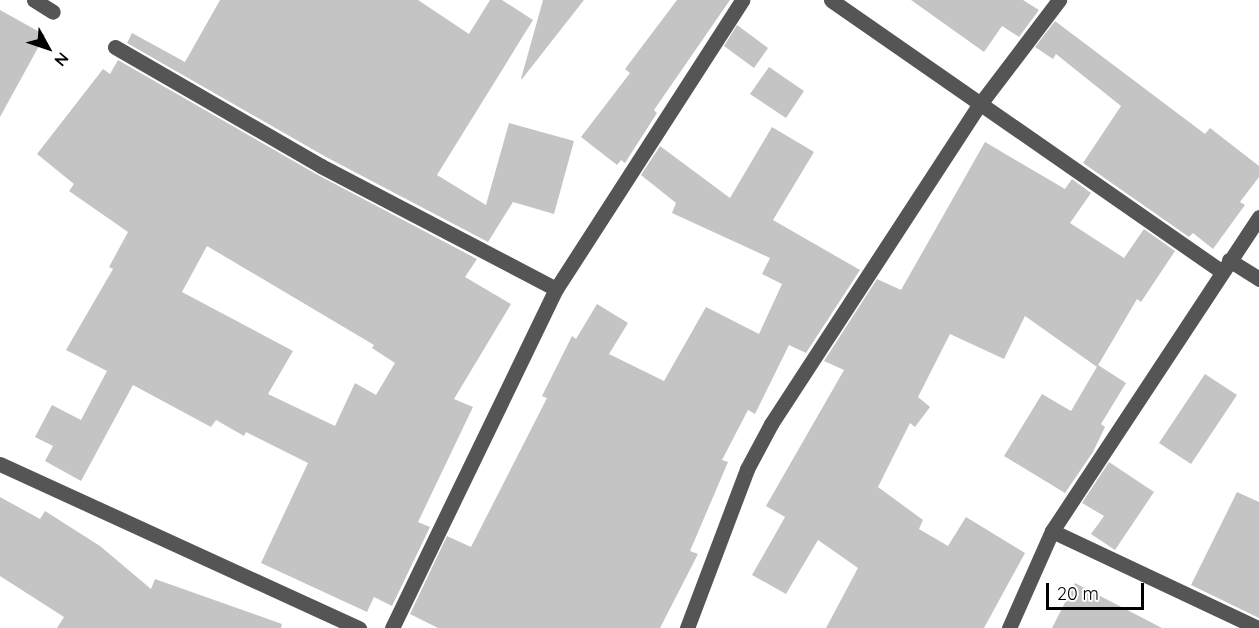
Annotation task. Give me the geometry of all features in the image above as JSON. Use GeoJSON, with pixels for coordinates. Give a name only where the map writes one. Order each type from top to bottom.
{"type":"FeatureCollection","features":[{"type":"Feature","properties":{"kind":"street"},"geometry":{"type":"LineString","coordinates":[[34,0],[53,12]]}},
{"type":"Feature","properties":{"kind":"street"},"geometry":{"type":"LineString","coordinates":[[392,628],[556,290],[742,0]]}},
{"type":"Feature","properties":{"kind":"street"},"geometry":{"type":"LineString","coordinates":[[831,0],[980,104],[1226,266],[1259,279]]}},
{"type":"Feature","properties":{"kind":"street"},"geometry":{"type":"LineString","coordinates":[[687,628],[747,469],[766,433],[980,104],[1059,0]]}},
{"type":"Feature","properties":{"kind":"street"},"geometry":{"type":"LineString","coordinates":[[115,47],[321,166],[556,290]]}},
{"type":"Feature","properties":{"kind":"street"},"geometry":{"type":"LineString","coordinates":[[1009,628],[1052,531],[1259,217]]}},
{"type":"Feature","properties":{"kind":"street"},"geometry":{"type":"LineString","coordinates":[[0,464],[359,628]]}},
{"type":"Feature","properties":{"kind":"street"},"geometry":{"type":"LineString","coordinates":[[1052,531],[1258,628]]}},
{"type":"Feature","properties":{"kind":"building"},"geometry":{"type":"Polygon","coordinates":[[[220,0],[418,0],[469,34],[490,0],[502,0],[533,20],[437,175],[486,205],[509,123],[574,141],[554,214],[513,202],[488,242],[326,157],[127,43],[132,33],[185,62],[220,0]]]}},
{"type":"Feature","properties":{"kind":"building"},"geometry":{"type":"Polygon","coordinates":[[[543,0],[584,0],[521,79],[543,0]]]}},
{"type":"Feature","properties":{"kind":"building"},"geometry":{"type":"Polygon","coordinates":[[[677,0],[730,0],[654,110],[657,113],[625,163],[621,160],[617,165],[581,137],[630,73],[625,69],[677,0]]]}},
{"type":"Feature","properties":{"kind":"building"},"geometry":{"type":"Polygon","coordinates":[[[911,0],[1023,0],[1039,10],[1019,37],[1002,26],[984,52],[911,0]]]}},
{"type":"Feature","properties":{"kind":"building"},"geometry":{"type":"Polygon","coordinates":[[[0,10],[45,35],[0,117],[0,10]]]}},
{"type":"Feature","properties":{"kind":"building"},"geometry":{"type":"Polygon","coordinates":[[[1055,21],[1205,134],[1210,128],[1259,166],[1259,177],[1240,202],[1245,205],[1213,249],[1193,233],[1189,237],[1083,163],[1121,106],[1056,54],[1053,59],[1035,47],[1055,21]]]}},
{"type":"Feature","properties":{"kind":"building"},"geometry":{"type":"Polygon","coordinates":[[[737,25],[768,48],[754,68],[724,46],[737,25]]]}},
{"type":"Feature","properties":{"kind":"building"},"geometry":{"type":"Polygon","coordinates":[[[118,60],[316,174],[477,259],[465,277],[511,304],[454,399],[473,407],[418,522],[430,527],[392,606],[374,597],[367,612],[261,563],[308,463],[246,432],[244,436],[216,420],[211,427],[133,385],[81,481],[45,461],[53,446],[35,437],[52,405],[81,420],[107,371],[66,350],[113,269],[109,267],[128,232],[69,191],[74,184],[37,154],[103,69],[110,74],[118,60]],[[207,246],[182,292],[293,351],[268,394],[335,426],[355,383],[376,395],[395,363],[372,348],[374,345],[207,246]]]}},
{"type":"Feature","properties":{"kind":"building"},"geometry":{"type":"Polygon","coordinates":[[[769,67],[804,91],[786,118],[750,94],[769,67]]]}},
{"type":"Feature","properties":{"kind":"building"},"geometry":{"type":"Polygon","coordinates":[[[772,127],[814,152],[773,220],[860,270],[806,353],[789,345],[755,414],[748,410],[722,460],[728,462],[690,551],[698,554],[660,628],[438,628],[410,614],[447,536],[471,547],[547,398],[542,396],[572,336],[576,339],[597,304],[628,323],[609,354],[664,381],[706,307],[759,334],[782,284],[762,274],[770,258],[672,213],[676,203],[641,175],[660,146],[730,198],[772,127]]]}},
{"type":"Feature","properties":{"kind":"building"},"geometry":{"type":"Polygon","coordinates":[[[985,142],[1065,189],[1072,179],[1091,193],[1070,223],[1124,258],[1144,229],[1175,251],[1141,302],[1137,299],[1097,367],[1025,316],[1004,359],[950,334],[918,397],[930,407],[915,427],[910,423],[878,487],[923,520],[919,529],[948,546],[966,517],[1025,553],[984,628],[826,628],[858,568],[818,540],[786,594],[752,575],[785,517],[766,506],[844,370],[824,361],[877,279],[901,290],[985,142]]]}},
{"type":"Feature","properties":{"kind":"building"},"geometry":{"type":"Polygon","coordinates":[[[1098,365],[1126,383],[1101,424],[1105,427],[1093,452],[1065,493],[1004,456],[1042,394],[1071,411],[1098,365]]]}},
{"type":"Feature","properties":{"kind":"building"},"geometry":{"type":"Polygon","coordinates":[[[1205,374],[1237,395],[1191,464],[1159,443],[1205,374]]]}},
{"type":"Feature","properties":{"kind":"building"},"geometry":{"type":"Polygon","coordinates":[[[1109,462],[1154,492],[1115,550],[1091,534],[1104,516],[1082,503],[1109,462]]]}},
{"type":"Feature","properties":{"kind":"building"},"geometry":{"type":"Polygon","coordinates":[[[1237,492],[1259,502],[1259,618],[1191,585],[1237,492]]]}},
{"type":"Feature","properties":{"kind":"building"},"geometry":{"type":"Polygon","coordinates":[[[0,497],[40,519],[45,511],[100,546],[151,589],[155,579],[282,624],[281,628],[57,628],[64,617],[0,576],[0,497]]]}},
{"type":"Feature","properties":{"kind":"building"},"geometry":{"type":"Polygon","coordinates":[[[1075,583],[1162,628],[1052,628],[1075,583]]]}}]}
